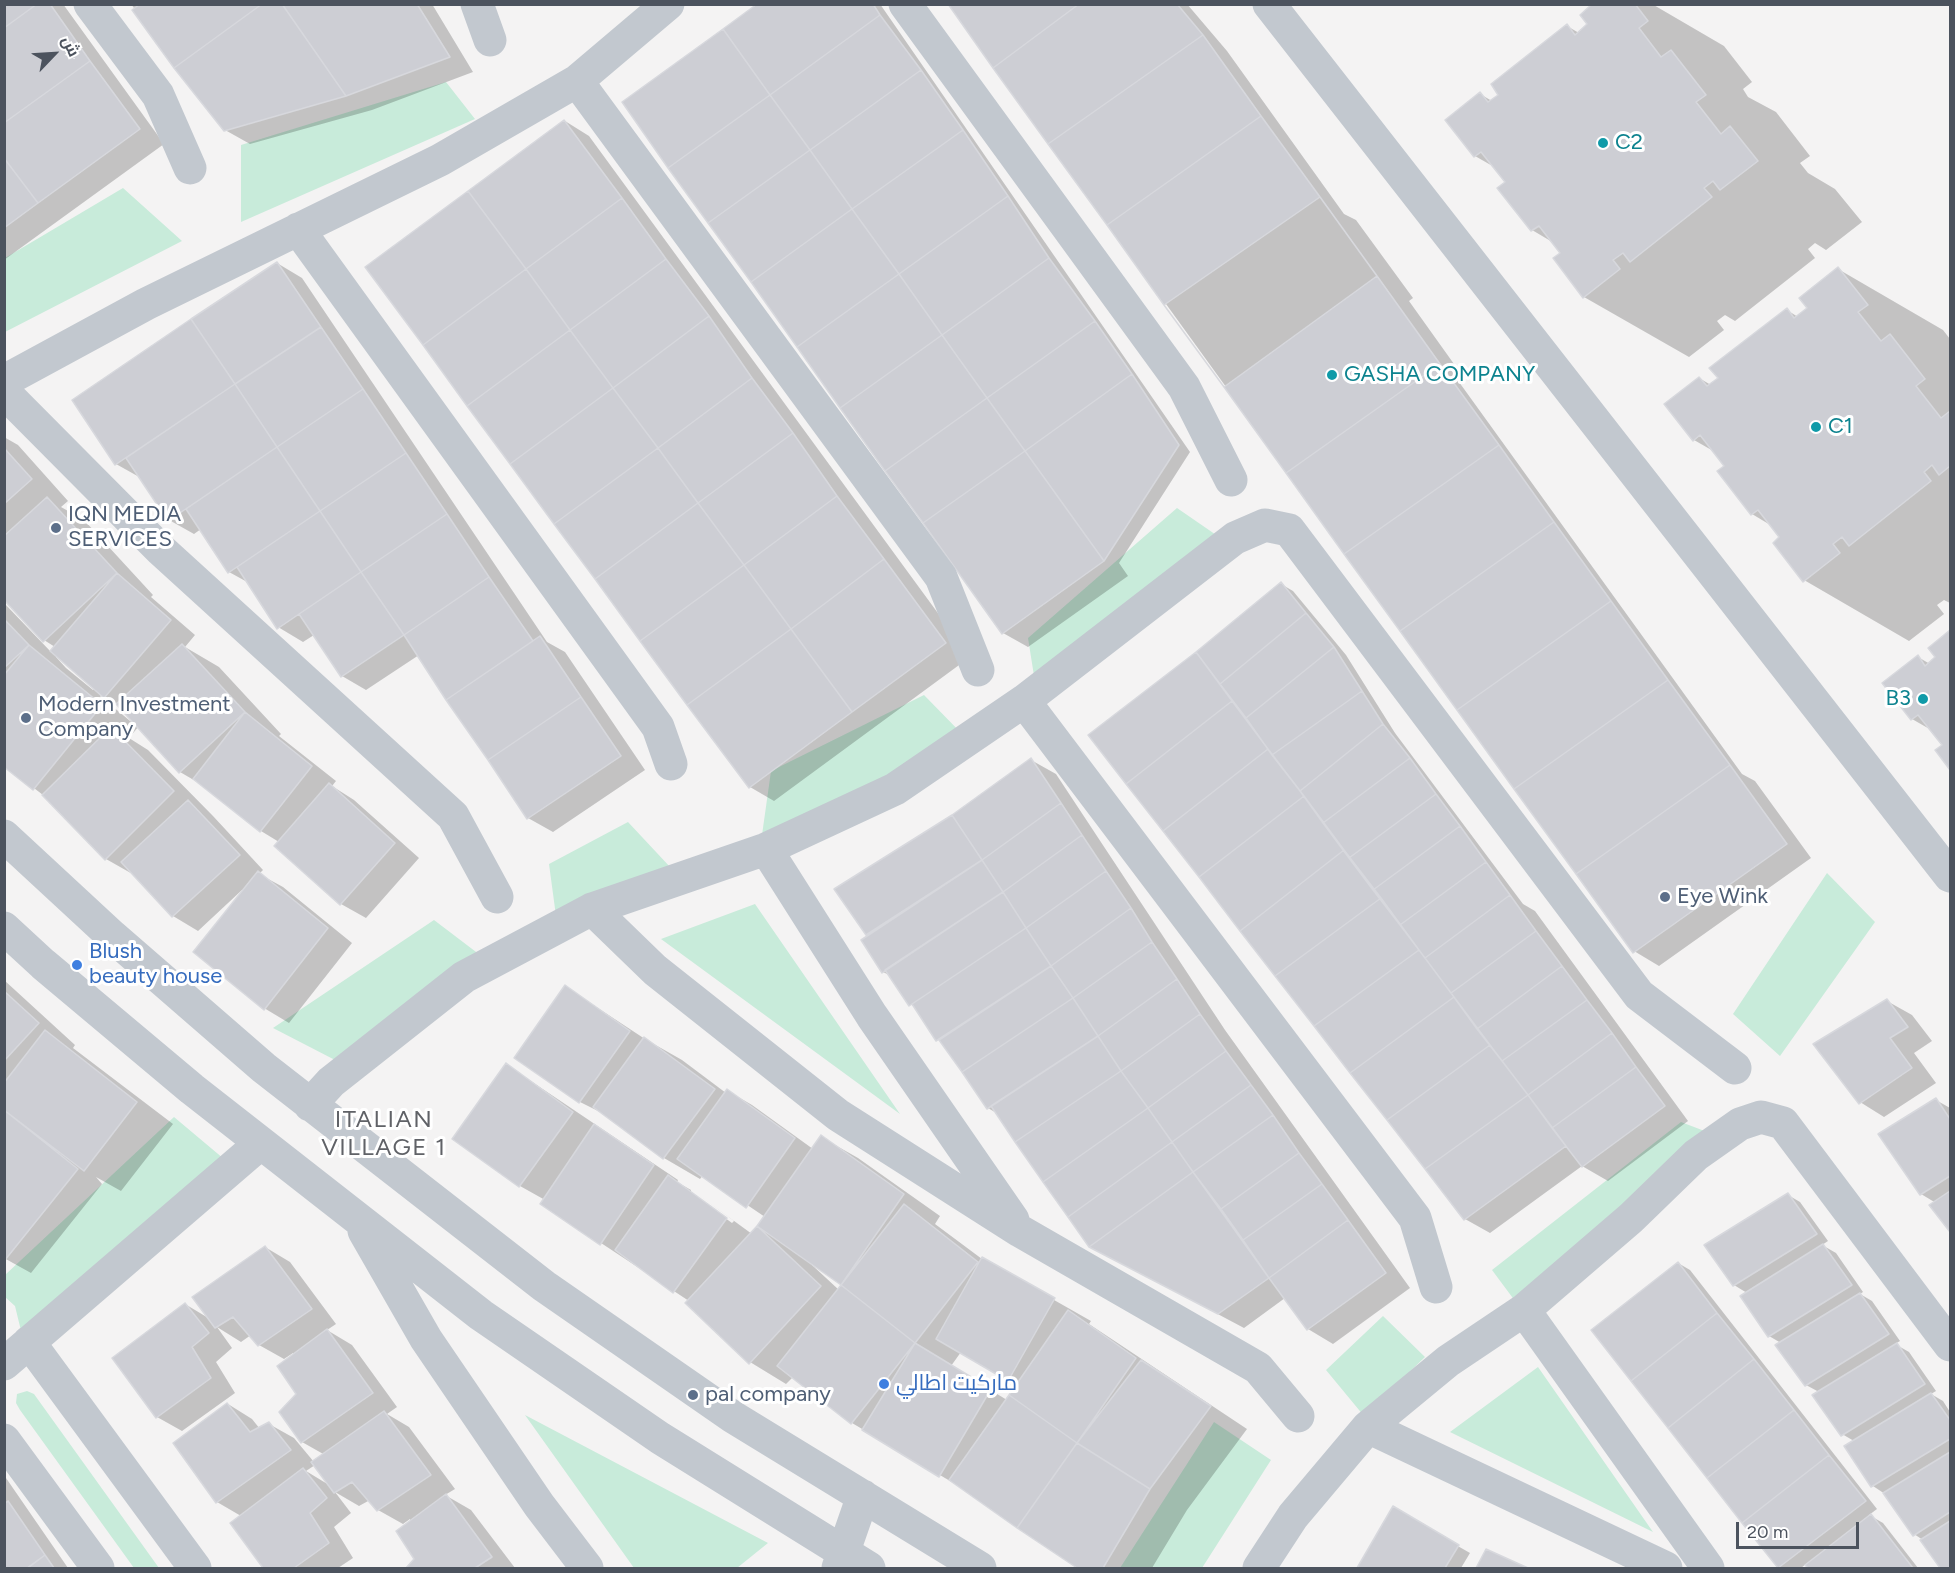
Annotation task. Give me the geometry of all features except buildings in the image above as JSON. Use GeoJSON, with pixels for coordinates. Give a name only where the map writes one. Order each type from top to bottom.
{"type":"FeatureCollection","features":[{"type":"Feature","properties":{"kind":"street"},"geometry":{"type":"LineString","coordinates":[[90,4],[158,95],[190,168]]}},
{"type":"Feature","properties":{"kind":"street"},"geometry":{"type":"LineString","coordinates":[[477,4],[490,40]]}},
{"type":"Feature","properties":{"kind":"street"},"geometry":{"type":"LineString","coordinates":[[4,381],[146,304],[440,160],[576,81],[668,4]]}},
{"type":"Feature","properties":{"kind":"street"},"geometry":{"type":"LineString","coordinates":[[905,4],[1184,387],[1231,480]]}},
{"type":"Feature","properties":{"kind":"street"},"geometry":{"type":"LineString","coordinates":[[1269,4],[1950,876]]}},
{"type":"Feature","properties":{"kind":"street"},"geometry":{"type":"LineString","coordinates":[[576,81],[941,577],[978,670]]}},
{"type":"Feature","properties":{"kind":"street"},"geometry":{"type":"LineString","coordinates":[[298,229],[658,727],[670,764]]}},
{"type":"Feature","properties":{"kind":"street"},"geometry":{"type":"LineString","coordinates":[[4,392],[160,550],[453,816],[497,897]]}},
{"type":"Feature","properties":{"kind":"street"},"geometry":{"type":"LineString","coordinates":[[310,1106],[331,1082],[464,977],[592,909],[766,849],[895,789],[1024,701],[1235,538],[1265,525],[1288,530],[1639,994],[1735,1068]]}},
{"type":"Feature","properties":{"kind":"street"},"geometry":{"type":"LineString","coordinates":[[1024,701],[1415,1218],[1436,1287]]}},
{"type":"Feature","properties":{"kind":"street"},"geometry":{"type":"LineString","coordinates":[[4,836],[112,936],[310,1106],[544,1286],[733,1417],[980,1569]]}},
{"type":"Feature","properties":{"kind":"street"},"geometry":{"type":"LineString","coordinates":[[766,849],[872,1016],[1020,1231]]}},
{"type":"Feature","properties":{"kind":"street"},"geometry":{"type":"LineString","coordinates":[[592,909],[655,970],[838,1115],[1020,1231],[1258,1368],[1298,1416]]}},
{"type":"Feature","properties":{"kind":"street"},"geometry":{"type":"LineString","coordinates":[[4,928],[42,964],[261,1143],[481,1315],[660,1438],[850,1563],[863,1496]]}},
{"type":"Feature","properties":{"kind":"street"},"geometry":{"type":"LineString","coordinates":[[1259,1569],[1293,1516],[1368,1426],[1448,1361],[1524,1310],[1631,1218],[1696,1155],[1740,1124],[1761,1117],[1783,1123],[1950,1345]]}},
{"type":"Feature","properties":{"kind":"street"},"geometry":{"type":"LineString","coordinates":[[4,1364],[261,1143]]}},
{"type":"Feature","properties":{"kind":"street"},"geometry":{"type":"LineString","coordinates":[[354,1214],[426,1339],[539,1505],[587,1569]]}},
{"type":"Feature","properties":{"kind":"street"},"geometry":{"type":"LineString","coordinates":[[1524,1310],[1708,1569]]}},
{"type":"Feature","properties":{"kind":"street"},"geometry":{"type":"LineString","coordinates":[[29,1342],[195,1569]]}},
{"type":"Feature","properties":{"kind":"street"},"geometry":{"type":"LineString","coordinates":[[1368,1426],[1666,1569]]}},
{"type":"Feature","properties":{"kind":"street"},"geometry":{"type":"LineString","coordinates":[[4,1440],[98,1569]]}},
{"type":"Feature","properties":{"kind":"green space"},"geometry":{"type":"Polygon","coordinates":[[[446,82],[475,119],[241,222],[241,145],[446,82]]]}},
{"type":"Feature","properties":{"kind":"green space"},"geometry":{"type":"Polygon","coordinates":[[[123,188],[182,241],[5,332],[5,258],[123,188]]]}},
{"type":"Feature","properties":{"kind":"green space"},"geometry":{"type":"Polygon","coordinates":[[[1177,508],[1222,539],[1038,701],[1028,638],[1177,508]]]}},
{"type":"Feature","properties":{"kind":"green space"},"geometry":{"type":"Polygon","coordinates":[[[924,695],[967,739],[762,835],[771,771],[924,695]]]}},
{"type":"Feature","properties":{"kind":"green space"},"geometry":{"type":"Polygon","coordinates":[[[628,822],[671,868],[556,916],[549,864],[628,822]]]}},
{"type":"Feature","properties":{"kind":"green space"},"geometry":{"type":"Polygon","coordinates":[[[1827,873],[1875,922],[1780,1056],[1733,1014],[1827,873]]]}},
{"type":"Feature","properties":{"kind":"green space"},"geometry":{"type":"Polygon","coordinates":[[[755,904],[900,1114],[661,939],[755,904]]]}},
{"type":"Feature","properties":{"kind":"green space"},"geometry":{"type":"Polygon","coordinates":[[[434,920],[484,958],[335,1060],[273,1028],[434,920]]]}},
{"type":"Feature","properties":{"kind":"green space"},"geometry":{"type":"Polygon","coordinates":[[[174,1117],[224,1159],[23,1339],[15,1306],[5,1297],[5,1275],[174,1117]]]}},
{"type":"Feature","properties":{"kind":"green space"},"geometry":{"type":"Polygon","coordinates":[[[1681,1122],[1715,1135],[1518,1305],[1492,1270],[1681,1122]]]}},
{"type":"Feature","properties":{"kind":"green space"},"geometry":{"type":"Polygon","coordinates":[[[1383,1316],[1425,1357],[1364,1416],[1326,1370],[1383,1316]]]}},
{"type":"Feature","properties":{"kind":"green space"},"geometry":{"type":"Polygon","coordinates":[[[1538,1367],[1653,1532],[1450,1432],[1538,1367]]]}},
{"type":"Feature","properties":{"kind":"green space"},"geometry":{"type":"Polygon","coordinates":[[[27,1391],[34,1394],[159,1568],[134,1568],[20,1410],[16,1403],[17,1394],[27,1391]]]}},
{"type":"Feature","properties":{"kind":"green space"},"geometry":{"type":"Polygon","coordinates":[[[525,1415],[768,1543],[737,1568],[634,1568],[525,1415]]]}},
{"type":"Feature","properties":{"kind":"green space"},"geometry":{"type":"Polygon","coordinates":[[[1214,1422],[1271,1460],[1202,1568],[1120,1568],[1214,1422]]]}},
{"type":"Feature","properties":{"kind":"place","name":"C2"},"geometry":{"type":"Point","coordinates":[1603,143]}},
{"type":"Feature","properties":{"kind":"place","name":"GASHA COMPANY"},"geometry":{"type":"Point","coordinates":[1332,375]}},
{"type":"Feature","properties":{"kind":"place","name":"C1"},"geometry":{"type":"Point","coordinates":[1816,427]}},
{"type":"Feature","properties":{"kind":"place","name":"IQN MEDIA SERVICES"},"geometry":{"type":"Point","coordinates":[56,528]}},
{"type":"Feature","properties":{"kind":"place","name":"B3"},"geometry":{"type":"Point","coordinates":[1923,699]}},
{"type":"Feature","properties":{"kind":"place","name":"Modern Investment Company"},"geometry":{"type":"Point","coordinates":[26,718]}},
{"type":"Feature","properties":{"kind":"place","name":"Eye Wink"},"geometry":{"type":"Point","coordinates":[1665,897]}},
{"type":"Feature","properties":{"kind":"place","name":"Blush beauty house"},"geometry":{"type":"Point","coordinates":[77,965]}},
{"type":"Feature","properties":{"kind":"place","name":"ماركيت اطالي"},"geometry":{"type":"Point","coordinates":[884,1384]}},
{"type":"Feature","properties":{"kind":"place","name":"pal company"},"geometry":{"type":"Point","coordinates":[693,1395]}},
{"type":"Feature","properties":{"kind":"district","name":"ITALIAN VILLAGE 1"},"geometry":{"type":"Point","coordinates":[384,1134]}}]}
